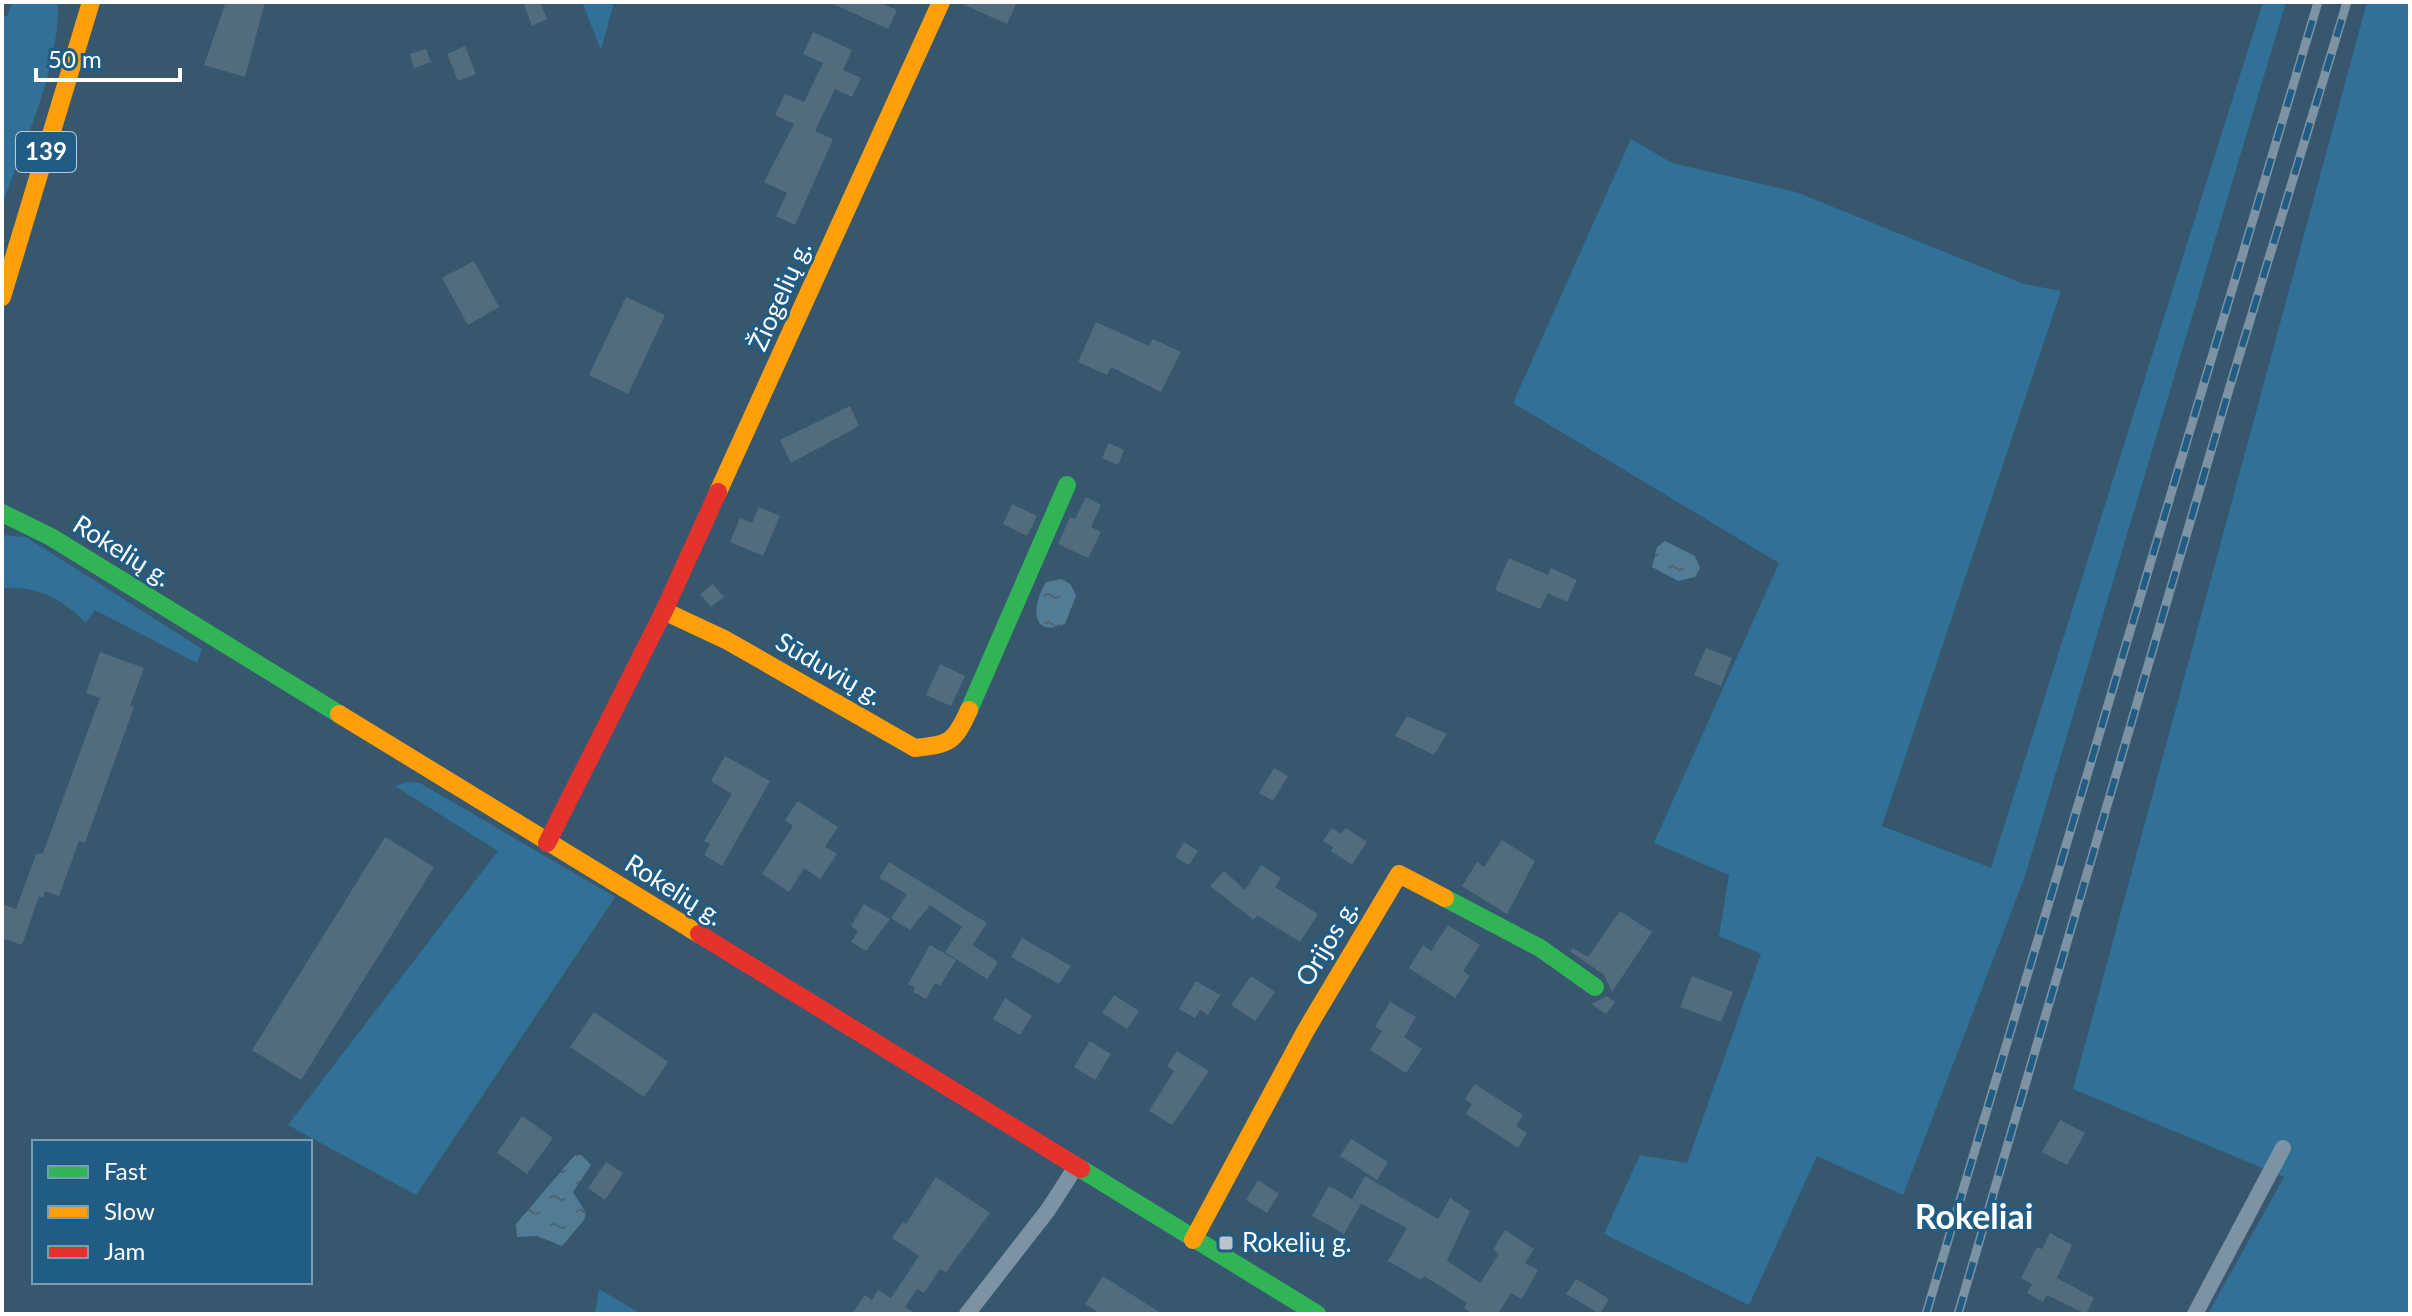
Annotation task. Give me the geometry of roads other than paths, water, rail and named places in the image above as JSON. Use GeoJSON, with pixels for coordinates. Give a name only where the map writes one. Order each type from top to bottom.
{"type":"FeatureCollection","features":[{"type":"Feature","properties":{"kind":"street","name":"Žiogelių g."},"geometry":{"type":"LineString","coordinates":[[664,611],[941,2]]}},
{"type":"Feature","properties":{"kind":"street","name":"139"},"geometry":{"type":"LineString","coordinates":[[2,297],[89,4]]}},
{"type":"Feature","properties":{"kind":"street","name":"Sūduvių g."},"geometry":{"type":"LineString","coordinates":[[664,611],[726,640],[915,748],[945,745],[958,734],[1067,485]]}},
{"type":"Feature","properties":{"kind":"street","name":"Rokelių g."},"geometry":{"type":"LineString","coordinates":[[2,513],[51,537],[1317,1314]]}},
{"type":"Feature","properties":{"kind":"street"},"geometry":{"type":"LineString","coordinates":[[547,843],[664,611]]}},
{"type":"Feature","properties":{"kind":"street","name":"Orijos g."},"geometry":{"type":"LineString","coordinates":[[1193,1240],[1306,1030],[1399,874],[1540,948],[1595,987]]}},
{"type":"Feature","properties":{"kind":"street"},"geometry":{"type":"LineString","coordinates":[[2195,1314],[2283,1148]]}},
{"type":"Feature","properties":{"kind":"street"},"geometry":{"type":"LineString","coordinates":[[967,1314],[1048,1210],[1075,1168]]}},
{"type":"Feature","properties":{"kind":"water"},"geometry":{"type":"Polygon","coordinates":[[[1665,541],[1695,556],[1700,568],[1695,577],[1678,581],[1652,567],[1657,547],[1665,541]]]}},
{"type":"Feature","properties":{"kind":"water"},"geometry":{"type":"Polygon","coordinates":[[[1062,579],[1071,585],[1076,596],[1065,624],[1045,627],[1039,623],[1037,616],[1038,600],[1046,582],[1062,579]]]}},
{"type":"Feature","properties":{"kind":"water"},"geometry":{"type":"Polygon","coordinates":[[[575,1155],[581,1155],[591,1165],[573,1192],[586,1213],[584,1220],[562,1246],[537,1236],[517,1237],[516,1224],[575,1155]]]}},
{"type":"Feature","properties":{"kind":"railway"},"geometry":{"type":"LineString","coordinates":[[1926,1314],[2318,2]]}},
{"type":"Feature","properties":{"kind":"railway"},"geometry":{"type":"LineString","coordinates":[[1958,1314],[2230,386],[2347,2]]}},
{"type":"Feature","properties":{"kind":"place","name":"Rokelių g."},"geometry":{"type":"Point","coordinates":[1226,1243]}},
{"type":"Feature","properties":{"kind":"district","name":"Rokeliai"},"geometry":{"type":"Point","coordinates":[1974,1217]}}]}
